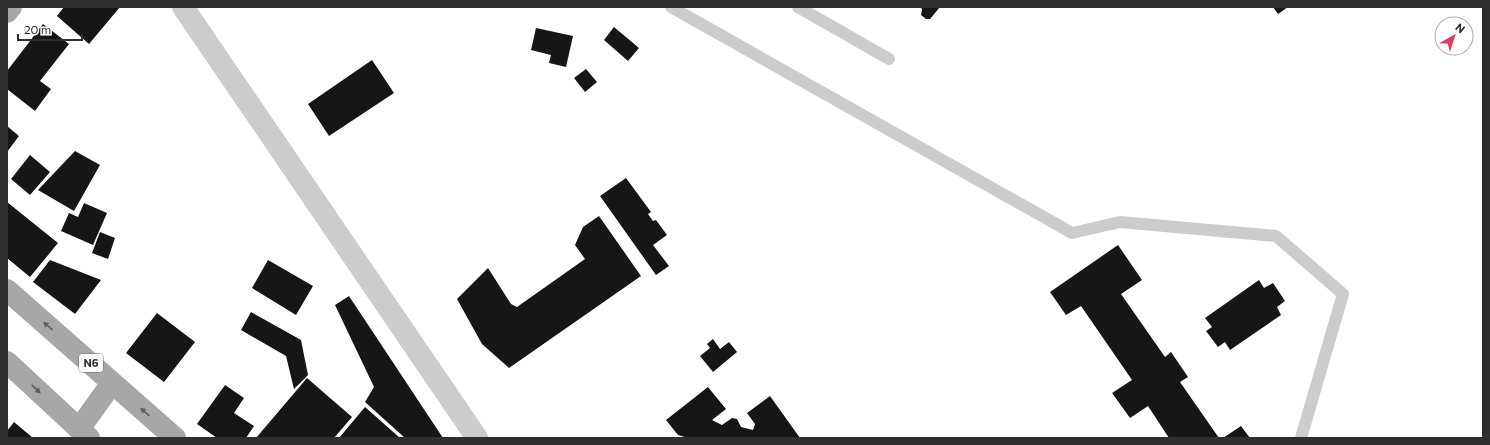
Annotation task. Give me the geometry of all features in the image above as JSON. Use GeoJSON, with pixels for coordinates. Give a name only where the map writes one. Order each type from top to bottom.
{"type":"FeatureCollection","features":[{"type":"Feature","properties":{"kind":"main road"},"geometry":{"type":"LineString","coordinates":[[7,12],[11,7]]}},
{"type":"Feature","properties":{"kind":"main road","name":"N6"},"geometry":{"type":"LineString","coordinates":[[7,290],[175,438]]}},
{"type":"Feature","properties":{"kind":"main road"},"geometry":{"type":"LineString","coordinates":[[7,362],[84,433],[112,383]]}},
{"type":"Feature","properties":{"kind":"street"},"geometry":{"type":"LineString","coordinates":[[183,7],[477,438]]}},
{"type":"Feature","properties":{"kind":"lane"},"geometry":{"type":"LineString","coordinates":[[671,7],[1072,233],[1120,222],[1276,236],[1343,294],[1301,438]]}},
{"type":"Feature","properties":{"kind":"lane"},"geometry":{"type":"LineString","coordinates":[[798,7],[889,59]]}},
{"type":"Feature","properties":{"kind":"building"},"geometry":{"type":"Polygon","coordinates":[[[64,7],[120,7],[89,44],[57,16],[64,7]]]}},
{"type":"Feature","properties":{"kind":"building"},"geometry":{"type":"Polygon","coordinates":[[[920,7],[940,7],[930,19],[926,19],[921,15],[922,9],[920,7]]]}},
{"type":"Feature","properties":{"kind":"building"},"geometry":{"type":"Polygon","coordinates":[[[1273,7],[1288,7],[1278,14],[1273,7]]]}},
{"type":"Feature","properties":{"kind":"building"},"geometry":{"type":"Polygon","coordinates":[[[43,24],[69,44],[40,81],[51,89],[35,111],[7,89],[7,71],[43,24]]]}},
{"type":"Feature","properties":{"kind":"building"},"geometry":{"type":"Polygon","coordinates":[[[614,27],[639,48],[628,61],[604,40],[614,27]]]}},
{"type":"Feature","properties":{"kind":"building"},"geometry":{"type":"Polygon","coordinates":[[[536,28],[573,36],[566,67],[549,63],[551,55],[531,50],[536,28]]]}},
{"type":"Feature","properties":{"kind":"building"},"geometry":{"type":"Polygon","coordinates":[[[372,60],[394,93],[329,136],[308,104],[372,60]]]}},
{"type":"Feature","properties":{"kind":"building"},"geometry":{"type":"Polygon","coordinates":[[[586,69],[597,82],[585,92],[574,78],[586,69]]]}},
{"type":"Feature","properties":{"kind":"building"},"geometry":{"type":"Polygon","coordinates":[[[7,126],[19,136],[7,152],[7,126]]]}},
{"type":"Feature","properties":{"kind":"building"},"geometry":{"type":"Polygon","coordinates":[[[75,151],[100,165],[74,211],[38,190],[75,151]]]}},
{"type":"Feature","properties":{"kind":"building"},"geometry":{"type":"Polygon","coordinates":[[[30,155],[50,172],[30,195],[11,179],[30,155]]]}},
{"type":"Feature","properties":{"kind":"building"},"geometry":{"type":"Polygon","coordinates":[[[626,178],[651,212],[648,214],[653,221],[656,220],[667,235],[653,245],[669,266],[656,275],[600,196],[626,178]]]}},
{"type":"Feature","properties":{"kind":"building"},"geometry":{"type":"Polygon","coordinates":[[[7,202],[58,243],[30,277],[7,258],[7,202]]]}},
{"type":"Feature","properties":{"kind":"building"},"geometry":{"type":"Polygon","coordinates":[[[84,203],[107,213],[93,245],[61,231],[69,213],[78,217],[84,203]]]}},
{"type":"Feature","properties":{"kind":"building"},"geometry":{"type":"Polygon","coordinates":[[[599,216],[641,276],[509,368],[482,344],[457,299],[488,268],[511,304],[517,307],[585,259],[575,245],[583,227],[599,216]]]}},
{"type":"Feature","properties":{"kind":"building"},"geometry":{"type":"Polygon","coordinates":[[[100,232],[115,238],[108,259],[92,253],[100,232]]]}},
{"type":"Feature","properties":{"kind":"building"},"geometry":{"type":"Polygon","coordinates":[[[1118,245],[1142,280],[1121,294],[1165,357],[1171,352],[1188,377],[1180,382],[1219,438],[1169,438],[1148,406],[1130,418],[1112,393],[1132,380],[1081,306],[1066,315],[1050,292],[1118,245]]]}},
{"type":"Feature","properties":{"kind":"building"},"geometry":{"type":"Polygon","coordinates":[[[50,260],[101,280],[75,314],[33,282],[50,260]]]}},
{"type":"Feature","properties":{"kind":"building"},"geometry":{"type":"Polygon","coordinates":[[[268,260],[313,286],[296,315],[252,288],[268,260]]]}},
{"type":"Feature","properties":{"kind":"building"},"geometry":{"type":"Polygon","coordinates":[[[1259,280],[1264,288],[1273,283],[1285,301],[1277,307],[1281,315],[1230,350],[1225,342],[1218,347],[1206,331],[1212,327],[1205,318],[1259,280]]]}},
{"type":"Feature","properties":{"kind":"building"},"geometry":{"type":"Polygon","coordinates":[[[349,296],[443,438],[405,438],[365,402],[374,387],[335,305],[349,296]]]}},
{"type":"Feature","properties":{"kind":"building"},"geometry":{"type":"Polygon","coordinates":[[[251,312],[301,340],[308,375],[294,389],[286,356],[241,330],[251,312]]]}},
{"type":"Feature","properties":{"kind":"building"},"geometry":{"type":"Polygon","coordinates":[[[157,313],[195,342],[164,382],[126,353],[157,313]]]}},
{"type":"Feature","properties":{"kind":"building"},"geometry":{"type":"Polygon","coordinates":[[[713,339],[720,349],[729,342],[737,352],[713,372],[700,356],[710,348],[707,344],[713,339]]]}},
{"type":"Feature","properties":{"kind":"building"},"geometry":{"type":"Polygon","coordinates":[[[307,378],[352,417],[334,438],[256,438],[307,378]]]}},
{"type":"Feature","properties":{"kind":"building"},"geometry":{"type":"Polygon","coordinates":[[[225,385],[244,398],[234,413],[254,426],[246,438],[217,438],[197,424],[225,385]]]}},
{"type":"Feature","properties":{"kind":"building"},"geometry":{"type":"Polygon","coordinates":[[[708,387],[726,409],[712,420],[722,425],[732,418],[737,419],[741,427],[753,430],[755,424],[747,413],[770,396],[800,438],[688,438],[678,435],[666,420],[708,387]]]}},
{"type":"Feature","properties":{"kind":"building"},"geometry":{"type":"Polygon","coordinates":[[[365,407],[400,438],[339,438],[365,407]]]}},
{"type":"Feature","properties":{"kind":"building"},"geometry":{"type":"Polygon","coordinates":[[[14,422],[33,438],[7,438],[7,431],[14,422]]]}},
{"type":"Feature","properties":{"kind":"building"},"geometry":{"type":"Polygon","coordinates":[[[1241,426],[1250,438],[1223,438],[1241,426]]]}}]}
